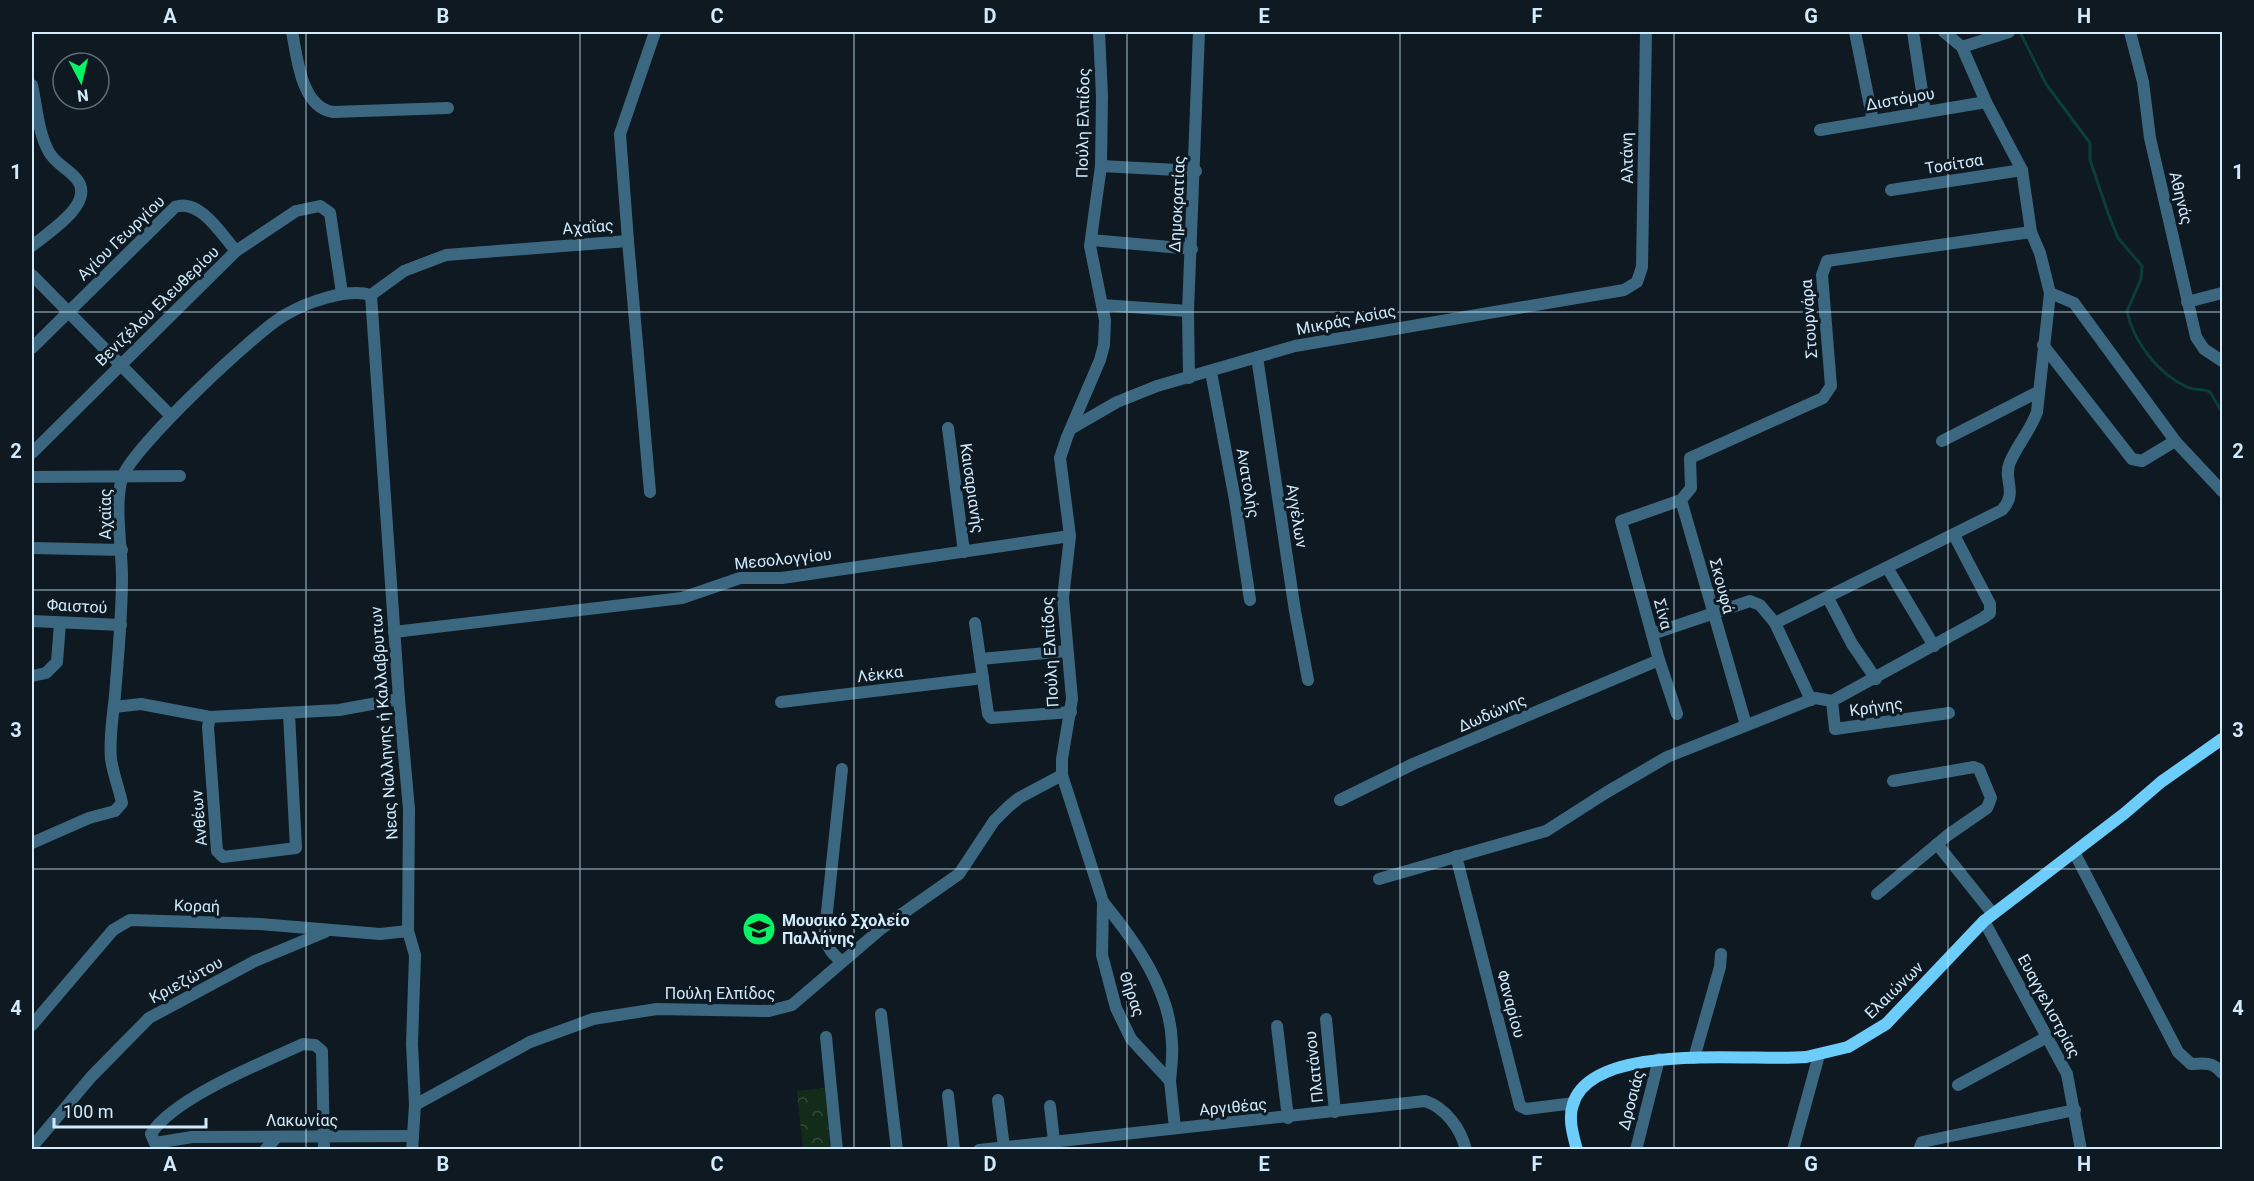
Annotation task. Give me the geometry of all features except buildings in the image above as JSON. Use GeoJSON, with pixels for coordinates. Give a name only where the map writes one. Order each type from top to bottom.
{"type":"FeatureCollection","features":[{"type":"Feature","properties":{"kind":"main road","name":"Ελαιώνων"},"geometry":{"type":"LineString","coordinates":[[1574,1102],[1584,1088],[1606,1073],[1624,1065],[1659,1059],[1795,1058],[1819,1055],[1855,1044],[1886,1024],[1988,918],[2169,776],[2223,739]]}},
{"type":"Feature","properties":{"kind":"main road"},"geometry":{"type":"LineString","coordinates":[[1574,1102],[1572,1121],[1577,1149]]}},
{"type":"Feature","properties":{"kind":"street"},"geometry":{"type":"LineString","coordinates":[[292,32],[305,84],[313,99],[324,110],[333,112],[448,108]]}},
{"type":"Feature","properties":{"kind":"street","name":"Αχαΐας"},"geometry":{"type":"LineString","coordinates":[[375,292],[421,262],[446,255],[628,241],[620,135],[655,32]]}},
{"type":"Feature","properties":{"kind":"street","name":"Πούλη Ελπίδος"},"geometry":{"type":"LineString","coordinates":[[415,1105],[530,1042],[593,1019],[657,1010],[781,1010],[792,1005],[882,928],[959,874],[994,821],[1008,807],[1019,798],[1062,775],[1062,759],[1071,712],[1072,684],[1063,597],[1070,536],[1060,459],[1100,360],[1104,335],[1102,306],[1091,255],[1101,166],[1102,96],[1099,32]]}},
{"type":"Feature","properties":{"kind":"street","name":"Δημοκρατίας"},"geometry":{"type":"LineString","coordinates":[[1189,378],[1188,311],[1196,171],[1199,32]]}},
{"type":"Feature","properties":{"kind":"street","name":"Αλτάνη"},"geometry":{"type":"LineString","coordinates":[[1637,282],[1642,267],[1646,32]]}},
{"type":"Feature","properties":{"kind":"street"},"geometry":{"type":"LineString","coordinates":[[1855,32],[1873,121]]}},
{"type":"Feature","properties":{"kind":"street"},"geometry":{"type":"LineString","coordinates":[[1913,32],[1925,111]]}},
{"type":"Feature","properties":{"kind":"street"},"geometry":{"type":"LineString","coordinates":[[1774,623],[1888,569],[2002,510],[2008,504],[2012,493],[2009,463],[2031,429],[2037,412],[2050,293],[2040,253],[2031,232],[2022,170],[1986,102],[1962,47],[1944,32]]}},
{"type":"Feature","properties":{"kind":"street"},"geometry":{"type":"LineString","coordinates":[[1962,47],[2009,32]]}},
{"type":"Feature","properties":{"kind":"street","name":"Αθηνάς"},"geometry":{"type":"LineString","coordinates":[[2130,32],[2143,82],[2150,138],[2196,337],[2204,350],[2220,358]]}},
{"type":"Feature","properties":{"kind":"street"},"geometry":{"type":"LineString","coordinates":[[32,85],[47,149],[57,163],[78,180],[81,195],[75,210],[32,246]]}},
{"type":"Feature","properties":{"kind":"street","name":"Διστόμου"},"geometry":{"type":"LineString","coordinates":[[1820,130],[1986,102]]}},
{"type":"Feature","properties":{"kind":"street"},"geometry":{"type":"LineString","coordinates":[[1101,166],[1196,171]]}},
{"type":"Feature","properties":{"kind":"street","name":"Τοσίτσα"},"geometry":{"type":"LineString","coordinates":[[1891,190],[2022,170]]}},
{"type":"Feature","properties":{"kind":"street","name":"Αγίου Γεωργίου"},"geometry":{"type":"LineString","coordinates":[[32,348],[165,214],[178,206],[187,205],[198,210],[236,251]]}},
{"type":"Feature","properties":{"kind":"street","name":"Βενιζέλου Ελευθερίου"},"geometry":{"type":"LineString","coordinates":[[32,453],[236,251],[296,211],[320,206],[328,210],[331,216],[342,293]]}},
{"type":"Feature","properties":{"kind":"street","name":"Στουρνάρα"},"geometry":{"type":"LineString","coordinates":[[1681,500],[1691,488],[1690,458],[1823,398],[1828,393],[1829,364],[1822,275],[1827,261],[2031,232]]}},
{"type":"Feature","properties":{"kind":"street"},"geometry":{"type":"LineString","coordinates":[[1091,240],[1192,249]]}},
{"type":"Feature","properties":{"kind":"street"},"geometry":{"type":"LineString","coordinates":[[628,241],[650,492]]}},
{"type":"Feature","properties":{"kind":"street"},"geometry":{"type":"LineString","coordinates":[[32,275],[122,363],[171,416]]}},
{"type":"Feature","properties":{"kind":"street","name":"Μικράς Ασίας"},"geometry":{"type":"LineString","coordinates":[[1072,428],[1117,402],[1157,386],[1295,346],[1623,290],[1637,282]]}},
{"type":"Feature","properties":{"kind":"street","name":"Αχαϊας"},"geometry":{"type":"LineString","coordinates":[[32,843],[89,818],[120,808],[121,797],[111,759],[122,625],[120,496],[123,477],[134,456],[171,416],[275,322],[292,311],[342,293],[375,292]]}},
{"type":"Feature","properties":{"kind":"street","name":"Νεας Nαλληνης ή Καλλαβρυτων"},"geometry":{"type":"LineString","coordinates":[[375,292],[394,632],[409,809],[408,931],[415,956],[412,1008],[415,1105],[412,1149]]}},
{"type":"Feature","properties":{"kind":"street"},"geometry":{"type":"LineString","coordinates":[[2050,293],[2074,303],[2175,441],[2223,491]]}},
{"type":"Feature","properties":{"kind":"street"},"geometry":{"type":"LineString","coordinates":[[2187,302],[2223,293]]}},
{"type":"Feature","properties":{"kind":"street"},"geometry":{"type":"LineString","coordinates":[[1102,306],[1188,311]]}},
{"type":"Feature","properties":{"kind":"street"},"geometry":{"type":"LineString","coordinates":[[2043,345],[2132,459],[2142,460],[2175,441]]}},
{"type":"Feature","properties":{"kind":"street","name":"Αγγέλων"},"geometry":{"type":"LineString","coordinates":[[1257,357],[1293,599],[1308,680]]}},
{"type":"Feature","properties":{"kind":"street","name":"Ανατολής"},"geometry":{"type":"LineString","coordinates":[[1211,372],[1235,500],[1250,600]]}},
{"type":"Feature","properties":{"kind":"street"},"geometry":{"type":"LineString","coordinates":[[1942,441],[2038,392]]}},
{"type":"Feature","properties":{"kind":"street","name":"Καισαριανής"},"geometry":{"type":"LineString","coordinates":[[948,428],[964,552]]}},
{"type":"Feature","properties":{"kind":"street"},"geometry":{"type":"LineString","coordinates":[[32,477],[180,476]]}},
{"type":"Feature","properties":{"kind":"street","name":"Σίνα"},"geometry":{"type":"LineString","coordinates":[[1677,714],[1659,660],[1622,521],[1681,500]]}},
{"type":"Feature","properties":{"kind":"street","name":"Σκουφά"},"geometry":{"type":"LineString","coordinates":[[1681,500],[1712,615],[1746,725]]}},
{"type":"Feature","properties":{"kind":"street"},"geometry":{"type":"LineString","coordinates":[[1378,879],[1546,831],[1607,792],[1667,758],[1810,700],[1822,698],[1832,701],[1876,679],[1983,618],[1991,610],[1954,535]]}},
{"type":"Feature","properties":{"kind":"street","name":"Μεσολογγίου"},"geometry":{"type":"LineString","coordinates":[[394,632],[682,598],[740,578],[782,578],[1070,536]]}},
{"type":"Feature","properties":{"kind":"street"},"geometry":{"type":"LineString","coordinates":[[32,549],[122,550]]}},
{"type":"Feature","properties":{"kind":"street"},"geometry":{"type":"LineString","coordinates":[[1888,569],[1934,646]]}},
{"type":"Feature","properties":{"kind":"street"},"geometry":{"type":"LineString","coordinates":[[1828,598],[1852,644],[1876,679]]}},
{"type":"Feature","properties":{"kind":"street"},"geometry":{"type":"LineString","coordinates":[[1652,634],[1750,601],[1760,605],[1774,623],[1810,700]]}},
{"type":"Feature","properties":{"kind":"street","name":"Φαιστού"},"geometry":{"type":"LineString","coordinates":[[32,621],[122,625]]}},
{"type":"Feature","properties":{"kind":"street"},"geometry":{"type":"LineString","coordinates":[[975,622],[988,714],[994,719],[1071,712]]}},
{"type":"Feature","properties":{"kind":"street"},"geometry":{"type":"LineString","coordinates":[[32,676],[46,673],[57,662],[60,623]]}},
{"type":"Feature","properties":{"kind":"street"},"geometry":{"type":"LineString","coordinates":[[981,659],[1067,651]]}},
{"type":"Feature","properties":{"kind":"street","name":"Δωδώνης"},"geometry":{"type":"LineString","coordinates":[[1340,800],[1413,764],[1659,660]]}},
{"type":"Feature","properties":{"kind":"street","name":"Λέκκα"},"geometry":{"type":"LineString","coordinates":[[781,702],[983,678]]}},
{"type":"Feature","properties":{"kind":"street"},"geometry":{"type":"LineString","coordinates":[[114,707],[141,704],[210,717],[289,714],[362,707],[399,699]]}},
{"type":"Feature","properties":{"kind":"street","name":"Κρήνης"},"geometry":{"type":"LineString","coordinates":[[1832,701],[1834,729],[1949,713]]}},
{"type":"Feature","properties":{"kind":"street","name":"Ανθέων"},"geometry":{"type":"LineString","coordinates":[[210,717],[208,727],[217,851],[223,857],[296,848],[289,714]]}},
{"type":"Feature","properties":{"kind":"street"},"geometry":{"type":"LineString","coordinates":[[1877,894],[1990,804],[1991,798],[1979,769],[1960,768],[1893,781]]}},
{"type":"Feature","properties":{"kind":"street"},"geometry":{"type":"LineString","coordinates":[[840,962],[825,943],[825,931],[842,769]]}},
{"type":"Feature","properties":{"kind":"street","name":"Θήρας"},"geometry":{"type":"LineString","coordinates":[[1062,775],[1103,902],[1102,955],[1116,1008],[1131,1039],[1170,1081]]}},
{"type":"Feature","properties":{"kind":"street","name":"Ευαγγελιστρίας"},"geometry":{"type":"LineString","coordinates":[[1937,844],[1988,918],[2067,1074],[2081,1149]]}},
{"type":"Feature","properties":{"kind":"street"},"geometry":{"type":"LineString","coordinates":[[2074,852],[2178,1052],[2191,1064],[2209,1063],[2217,1066],[2223,1073]]}},
{"type":"Feature","properties":{"kind":"street","name":"Φαναρίου"},"geometry":{"type":"LineString","coordinates":[[1456,856],[1520,1106],[1525,1109],[1574,1102]]}},
{"type":"Feature","properties":{"kind":"street","name":"Θήρας"},"geometry":{"type":"LineString","coordinates":[[1103,902],[1126,930],[1154,979],[1169,1020],[1172,1044],[1170,1081],[1176,1128]]}},
{"type":"Feature","properties":{"kind":"street","name":"Κοραή"},"geometry":{"type":"LineString","coordinates":[[32,1025],[113,930],[124,922],[137,920],[260,924],[380,934],[408,931]]}},
{"type":"Feature","properties":{"kind":"street","name":"Κριεζώτου"},"geometry":{"type":"LineString","coordinates":[[32,1147],[98,1069],[149,1018],[272,952],[332,930]]}},
{"type":"Feature","properties":{"kind":"street"},"geometry":{"type":"LineString","coordinates":[[1694,1058],[1720,967],[1721,954]]}},
{"type":"Feature","properties":{"kind":"street"},"geometry":{"type":"LineString","coordinates":[[881,1014],[897,1149]]}},
{"type":"Feature","properties":{"kind":"street","name":"Πλατάνου"},"geometry":{"type":"LineString","coordinates":[[1326,1019],[1335,1112]]}},
{"type":"Feature","properties":{"kind":"street"},"geometry":{"type":"LineString","coordinates":[[1277,1026],[1288,1118]]}},
{"type":"Feature","properties":{"kind":"street"},"geometry":{"type":"LineString","coordinates":[[826,1037],[837,1149]]}},
{"type":"Feature","properties":{"kind":"street"},"geometry":{"type":"LineString","coordinates":[[1958,1085],[2047,1037]]}},
{"type":"Feature","properties":{"kind":"street"},"geometry":{"type":"LineString","coordinates":[[151,1146],[151,1134],[159,1121],[221,1083],[303,1044],[315,1045],[322,1051],[324,1149]]}},
{"type":"Feature","properties":{"kind":"street"},"geometry":{"type":"LineString","coordinates":[[1792,1149],[1819,1055]]}},
{"type":"Feature","properties":{"kind":"street","name":"Δροσιάς"},"geometry":{"type":"LineString","coordinates":[[1636,1149],[1659,1059]]}},
{"type":"Feature","properties":{"kind":"street"},"geometry":{"type":"LineString","coordinates":[[948,1095],[954,1149]]}},
{"type":"Feature","properties":{"kind":"street"},"geometry":{"type":"LineString","coordinates":[[998,1100],[1005,1147]]}},
{"type":"Feature","properties":{"kind":"street","name":"Αργιθέας"},"geometry":{"type":"LineString","coordinates":[[979,1149],[1428,1102],[1454,1123],[1466,1149]]}},
{"type":"Feature","properties":{"kind":"street"},"geometry":{"type":"LineString","coordinates":[[1050,1106],[1054,1142]]}},
{"type":"Feature","properties":{"kind":"street"},"geometry":{"type":"LineString","coordinates":[[1919,1149],[1922,1142],[2075,1110]]}},
{"type":"Feature","properties":{"kind":"street","name":"Λακωνίας"},"geometry":{"type":"LineString","coordinates":[[151,1146],[192,1137],[413,1136]]}},
{"type":"Feature","properties":{"kind":"street"},"geometry":{"type":"LineString","coordinates":[[265,1149],[277,1137]]}},
{"type":"Feature","properties":{"kind":"green space"},"geometry":{"type":"Polygon","coordinates":[[[825,1088],[830,1149],[803,1149],[797,1091],[825,1088]]]}},
{"type":"Feature","properties":{"kind":"waterway"},"geometry":{"type":"LineString","coordinates":[[2020,32],[2046,84],[2090,143],[2090,160],[2118,238],[2142,266],[2141,279],[2127,311],[2135,334],[2148,355],[2166,374],[2187,387],[2210,392],[2222,412]]}},
{"type":"Feature","properties":{"kind":"place","name":"Μουσικό Σχολείο Παλλήνης"},"geometry":{"type":"Point","coordinates":[759,929]}}]}
